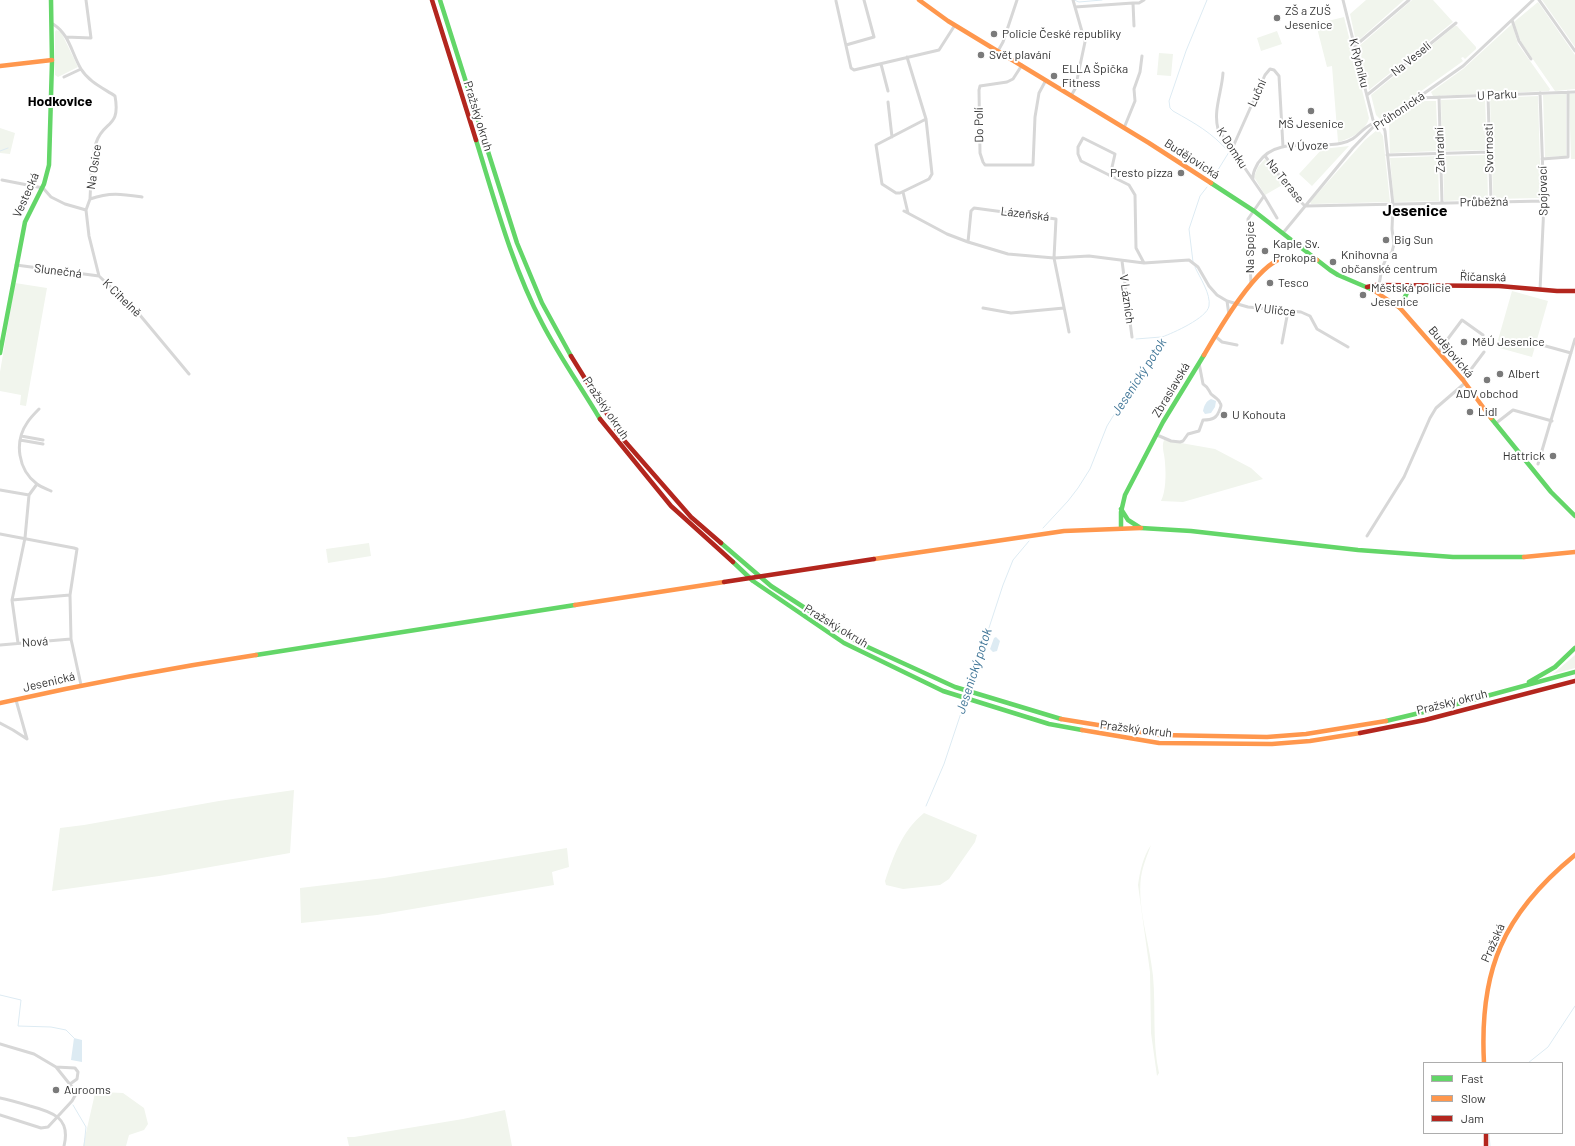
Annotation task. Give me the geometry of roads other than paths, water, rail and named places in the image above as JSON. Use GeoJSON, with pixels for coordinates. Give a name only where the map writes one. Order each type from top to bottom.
{"type":"FeatureCollection","features":[{"type":"Feature","properties":{"kind":"main road","name":"Vestecká"},"geometry":{"type":"LineString","coordinates":[[0,350],[24,222],[29,210],[43,188],[48,170],[52,60],[51,0]]}},
{"type":"Feature","properties":{"kind":"main road","name":"Pražský okruh"},"geometry":{"type":"LineString","coordinates":[[432,0],[491,191],[520,273],[542,322],[560,356],[589,403],[644,476],[688,524],[729,562],[764,590],[810,623],[860,653],[953,696],[980,706],[1060,728],[1101,736],[1186,745],[1242,746],[1298,742],[1375,731],[1437,717],[1575,681]]}},
{"type":"Feature","properties":{"kind":"main road","name":"Pražský okruh"},"geometry":{"type":"LineString","coordinates":[[440,0],[499,189],[525,266],[566,351],[596,399],[625,442],[666,490],[694,519],[733,555],[770,585],[814,616],[864,646],[926,676],[984,698],[1016,708],[1062,720],[1125,731],[1187,737],[1242,738],[1297,735],[1354,727],[1396,719],[1575,672]]}},
{"type":"Feature","properties":{"kind":"main road","name":"Budějovická"},"geometry":{"type":"LineString","coordinates":[[919,0],[955,25],[1124,128],[1254,211],[1338,275],[1367,287],[1387,298],[1400,308],[1464,381],[1495,424],[1551,492],[1575,516]]}},
{"type":"Feature","properties":{"kind":"main road"},"geometry":{"type":"LineString","coordinates":[[0,66],[52,60]]}},
{"type":"Feature","properties":{"kind":"main road","name":"Zbraslavská"},"geometry":{"type":"LineString","coordinates":[[1157,435],[1163,422],[1215,336],[1251,284],[1265,268],[1275,260],[1286,257],[1317,260]]}},
{"type":"Feature","properties":{"kind":"main road","name":"Říčanská"},"geometry":{"type":"LineString","coordinates":[[1367,287],[1379,285],[1499,286],[1540,290],[1575,291]]}},
{"type":"Feature","properties":{"kind":"main road"},"geometry":{"type":"LineString","coordinates":[[1400,308],[1410,286]]}},
{"type":"Feature","properties":{"kind":"main road"},"geometry":{"type":"LineString","coordinates":[[1121,528],[1121,509],[1125,495],[1157,435]]}},
{"type":"Feature","properties":{"kind":"main road"},"geometry":{"type":"LineString","coordinates":[[1121,509],[1128,520],[1143,528]]}},
{"type":"Feature","properties":{"kind":"main road","name":"Jesenická"},"geometry":{"type":"LineString","coordinates":[[0,703],[81,685],[172,668],[1041,534],[1088,529],[1143,528],[1191,531],[1366,551],[1453,557],[1524,557],[1574,552]]}},
{"type":"Feature","properties":{"kind":"main road"},"geometry":{"type":"LineString","coordinates":[[1507,690],[1528,682],[1547,672],[1564,660],[1575,648]]}},
{"type":"Feature","properties":{"kind":"main road","name":"Pražská"},"geometry":{"type":"LineString","coordinates":[[1484,1062],[1483,1028],[1486,989],[1492,966],[1502,942],[1530,896],[1558,868],[1575,855]]}},
{"type":"Feature","properties":{"kind":"main road"},"geometry":{"type":"LineString","coordinates":[[1486,1134],[1486,1146]]}},
{"type":"Feature","properties":{"kind":"street"},"geometry":{"type":"LineString","coordinates":[[66,37],[92,38],[86,0]]}},
{"type":"Feature","properties":{"kind":"street"},"geometry":{"type":"LineString","coordinates":[[836,0],[846,45],[852,68],[854,70],[941,49],[955,25]]}},
{"type":"Feature","properties":{"kind":"street"},"geometry":{"type":"LineString","coordinates":[[846,45],[874,37],[864,0]]}},
{"type":"Feature","properties":{"kind":"street"},"geometry":{"type":"LineString","coordinates":[[998,51],[1003,42],[1017,0]]}},
{"type":"Feature","properties":{"kind":"street"},"geometry":{"type":"LineString","coordinates":[[1075,7],[1139,3],[1144,0]]}},
{"type":"Feature","properties":{"kind":"street","name":"K Rybníku"},"geometry":{"type":"LineString","coordinates":[[1343,0],[1373,120],[1376,124]]}},
{"type":"Feature","properties":{"kind":"street"},"geometry":{"type":"LineString","coordinates":[[1355,46],[1409,0]]}},
{"type":"Feature","properties":{"kind":"street","name":"Průhonická"},"geometry":{"type":"LineString","coordinates":[[1283,233],[1353,148],[1376,124],[1382,123],[1463,66],[1533,0]]}},
{"type":"Feature","properties":{"kind":"street"},"geometry":{"type":"LineString","coordinates":[[1539,0],[1575,51]]}},
{"type":"Feature","properties":{"kind":"street"},"geometry":{"type":"LineString","coordinates":[[1072,96],[1075,89],[1085,42],[1073,1]]}},
{"type":"Feature","properties":{"kind":"street"},"geometry":{"type":"LineString","coordinates":[[1133,3],[1134,26]]}},
{"type":"Feature","properties":{"kind":"street"},"geometry":{"type":"LineString","coordinates":[[1512,20],[1519,41],[1531,59]]}},
{"type":"Feature","properties":{"kind":"street","name":"Na Veselí"},"geometry":{"type":"LineString","coordinates":[[1367,96],[1456,23]]}},
{"type":"Feature","properties":{"kind":"street","name":"Na Osice"},"geometry":{"type":"LineString","coordinates":[[52,24],[61,30],[66,37],[81,69],[93,82],[115,96],[117,110],[115,119],[103,130],[96,142],[90,199],[86,210]]}},
{"type":"Feature","properties":{"kind":"street"},"geometry":{"type":"LineString","coordinates":[[1124,128],[1135,101],[1134,89],[1140,72],[1142,56]]}},
{"type":"Feature","properties":{"kind":"street"},"geometry":{"type":"LineString","coordinates":[[908,57],[926,119],[932,172],[929,179],[903,192],[896,193],[882,184],[880,180],[876,145],[926,119]]}},
{"type":"Feature","properties":{"kind":"street"},"geometry":{"type":"LineString","coordinates":[[881,64],[888,92]]}},
{"type":"Feature","properties":{"kind":"street","name":"Do Polí"},"geometry":{"type":"LineString","coordinates":[[1022,65],[1013,79],[1007,82],[980,86],[980,153],[982,162],[986,165],[1033,165],[1035,117],[1039,93],[1046,80]]}},
{"type":"Feature","properties":{"kind":"street"},"geometry":{"type":"LineString","coordinates":[[64,77],[81,69]]}},
{"type":"Feature","properties":{"kind":"street","name":"Luční"},"geometry":{"type":"LineString","coordinates":[[1232,149],[1265,75],[1270,69],[1276,72],[1279,76],[1283,147]]}},
{"type":"Feature","properties":{"kind":"street","name":"K Domku"},"geometry":{"type":"LineString","coordinates":[[1223,73],[1218,100],[1217,126],[1219,132],[1264,196],[1277,218]]}},
{"type":"Feature","properties":{"kind":"street"},"geometry":{"type":"LineString","coordinates":[[1542,159],[1568,157],[1568,92]]}},
{"type":"Feature","properties":{"kind":"street","name":"U Parku"},"geometry":{"type":"LineString","coordinates":[[1418,98],[1575,92]]}},
{"type":"Feature","properties":{"kind":"street","name":"Spojovací"},"geometry":{"type":"LineString","coordinates":[[1540,93],[1544,201],[1540,290]]}},
{"type":"Feature","properties":{"kind":"street","name":"Svornosti"},"geometry":{"type":"LineString","coordinates":[[1488,96],[1491,202]]}},
{"type":"Feature","properties":{"kind":"street","name":"Zahradní"},"geometry":{"type":"LineString","coordinates":[[1439,97],[1442,203]]}},
{"type":"Feature","properties":{"kind":"street"},"geometry":{"type":"LineString","coordinates":[[888,102],[892,137]]}},
{"type":"Feature","properties":{"kind":"street"},"geometry":{"type":"LineString","coordinates":[[1379,285],[1382,268],[1386,259],[1392,252],[1394,244],[1392,229],[1393,205],[1385,131],[1382,123]]}},
{"type":"Feature","properties":{"kind":"street","name":"V Úvoze"},"geometry":{"type":"LineString","coordinates":[[1265,156],[1290,145],[1342,144],[1355,138],[1370,125],[1376,124]]}},
{"type":"Feature","properties":{"kind":"street","name":"V Lázních"},"geometry":{"type":"LineString","coordinates":[[1110,176],[1115,154],[1083,138],[1078,147],[1078,154],[1081,161],[1110,176],[1129,185],[1136,195],[1136,248],[1144,263]]}},
{"type":"Feature","properties":{"kind":"street"},"geometry":{"type":"LineString","coordinates":[[1387,155],[1489,152]]}},
{"type":"Feature","properties":{"kind":"street"},"geometry":{"type":"LineString","coordinates":[[1253,180],[1255,168],[1265,156]]}},
{"type":"Feature","properties":{"kind":"street","name":"Na Terase"},"geometry":{"type":"LineString","coordinates":[[1265,156],[1294,195],[1305,206]]}},
{"type":"Feature","properties":{"kind":"street"},"geometry":{"type":"LineString","coordinates":[[2,180],[43,188],[51,197],[65,204],[86,210]]}},
{"type":"Feature","properties":{"kind":"street"},"geometry":{"type":"LineString","coordinates":[[903,192],[906,212],[947,234],[1008,254],[1054,258],[1069,332]]}},
{"type":"Feature","properties":{"kind":"street","name":"Na Osice"},"geometry":{"type":"LineString","coordinates":[[90,199],[116,193],[142,197]]}},
{"type":"Feature","properties":{"kind":"street"},"geometry":{"type":"LineString","coordinates":[[1254,211],[1264,196]]}},
{"type":"Feature","properties":{"kind":"street","name":"Průběžná"},"geometry":{"type":"LineString","coordinates":[[1305,206],[1544,201]]}},
{"type":"Feature","properties":{"kind":"street","name":"Lázeňská"},"geometry":{"type":"LineString","coordinates":[[968,242],[971,210],[974,208],[1056,218],[1054,258]]}},
{"type":"Feature","properties":{"kind":"street","name":"K Cihelně"},"geometry":{"type":"LineString","coordinates":[[86,210],[99,276],[139,314],[189,374]]}},
{"type":"Feature","properties":{"kind":"street","name":"Na Spojce"},"geometry":{"type":"LineString","coordinates":[[1251,284],[1248,219],[1254,211]]}},
{"type":"Feature","properties":{"kind":"street","name":"V Lázních"},"geometry":{"type":"LineString","coordinates":[[1054,258],[1089,256],[1144,263],[1189,260],[1198,267],[1209,286],[1218,295],[1227,301],[1238,304]]}},
{"type":"Feature","properties":{"kind":"street","name":"V Lázních"},"geometry":{"type":"LineString","coordinates":[[1122,261],[1132,337]]}},
{"type":"Feature","properties":{"kind":"street","name":"Slunečná"},"geometry":{"type":"LineString","coordinates":[[16,265],[99,276]]}},
{"type":"Feature","properties":{"kind":"street"},"geometry":{"type":"LineString","coordinates":[[1227,301],[1230,315]]}},
{"type":"Feature","properties":{"kind":"street","name":"V Uličce"},"geometry":{"type":"LineString","coordinates":[[1238,304],[1248,307],[1301,312],[1310,316],[1317,330],[1348,346]]}},
{"type":"Feature","properties":{"kind":"street"},"geometry":{"type":"LineString","coordinates":[[983,308],[1011,313],[1064,308]]}},
{"type":"Feature","properties":{"kind":"street"},"geometry":{"type":"LineString","coordinates":[[1282,343],[1288,311]]}},
{"type":"Feature","properties":{"kind":"street"},"geometry":{"type":"LineString","coordinates":[[1438,352],[1462,320],[1483,335]]}},
{"type":"Feature","properties":{"kind":"street"},"geometry":{"type":"LineString","coordinates":[[1215,336],[1222,342],[1237,345]]}},
{"type":"Feature","properties":{"kind":"street"},"geometry":{"type":"LineString","coordinates":[[1538,464],[1552,421],[1575,339]]}},
{"type":"Feature","properties":{"kind":"street"},"geometry":{"type":"LineString","coordinates":[[1542,345],[1571,353]]}},
{"type":"Feature","properties":{"kind":"street"},"geometry":{"type":"LineString","coordinates":[[1367,536],[1404,477],[1430,418],[1436,408],[1464,381],[1484,352]]}},
{"type":"Feature","properties":{"kind":"street","name":"Zbraslavská"},"geometry":{"type":"LineString","coordinates":[[1157,435],[1172,441],[1180,442],[1188,434],[1199,431],[1203,420],[1209,420],[1218,415],[1221,406],[1220,402],[1211,394],[1208,387],[1203,384],[1198,363]]}},
{"type":"Feature","properties":{"kind":"street"},"geometry":{"type":"LineString","coordinates":[[39,409],[26,423],[20,440],[20,455],[22,464],[27,474],[37,484],[51,491]]}},
{"type":"Feature","properties":{"kind":"street"},"geometry":{"type":"LineString","coordinates":[[1495,424],[1513,410],[1552,421]]}},
{"type":"Feature","properties":{"kind":"street"},"geometry":{"type":"LineString","coordinates":[[21,436],[43,440]]}},
{"type":"Feature","properties":{"kind":"street"},"geometry":{"type":"LineString","coordinates":[[20,440],[42,444]]}},
{"type":"Feature","properties":{"kind":"street"},"geometry":{"type":"LineString","coordinates":[[18,643],[12,600],[25,538],[29,495],[37,484]]}},
{"type":"Feature","properties":{"kind":"street"},"geometry":{"type":"LineString","coordinates":[[0,490],[29,495]]}},
{"type":"Feature","properties":{"kind":"street"},"geometry":{"type":"LineString","coordinates":[[0,534],[77,549],[70,595],[71,639],[81,685]]}},
{"type":"Feature","properties":{"kind":"street"},"geometry":{"type":"LineString","coordinates":[[12,600],[70,595]]}},
{"type":"Feature","properties":{"kind":"street","name":"Nová"},"geometry":{"type":"LineString","coordinates":[[0,645],[71,639]]}},
{"type":"Feature","properties":{"kind":"street"},"geometry":{"type":"LineString","coordinates":[[0,724],[27,739],[16,700]]}},
{"type":"Feature","properties":{"kind":"street"},"geometry":{"type":"LineString","coordinates":[[0,1044],[34,1054],[56,1067],[75,1091],[75,1097],[48,1127],[44,1128],[0,1116]]}},
{"type":"Feature","properties":{"kind":"street"},"geometry":{"type":"LineString","coordinates":[[56,1067],[76,1068],[78,1072],[77,1079],[70,1084]]}},
{"type":"Feature","properties":{"kind":"street"},"geometry":{"type":"LineString","coordinates":[[0,1098],[46,1110],[58,1116],[66,1133],[64,1146]]}},
{"type":"Feature","properties":{"kind":"waterway"},"geometry":{"type":"LineString","coordinates":[[1074,0],[1079,2],[1102,0]]}},
{"type":"Feature","properties":{"kind":"waterway","name":"Jesenický potok"},"geometry":{"type":"LineString","coordinates":[[1207,0],[1186,51],[1169,101],[1170,108],[1173,111],[1196,124],[1229,152],[1213,178]]}},
{"type":"Feature","properties":{"kind":"waterway"},"geometry":{"type":"LineString","coordinates":[[0,151],[8,148]]}},
{"type":"Feature","properties":{"kind":"waterway","name":"Jesenický potok"},"geometry":{"type":"LineString","coordinates":[[1193,262],[1189,229],[1200,196],[1207,187]]}},
{"type":"Feature","properties":{"kind":"waterway","name":"Jesenický potok"},"geometry":{"type":"LineString","coordinates":[[1139,375],[1162,337],[1196,320],[1207,311],[1209,306],[1208,296],[1205,286],[1195,267]]}},
{"type":"Feature","properties":{"kind":"waterway"},"geometry":{"type":"LineString","coordinates":[[1136,339],[1161,337]]}},
{"type":"Feature","properties":{"kind":"waterway","name":"Jesenický potok"},"geometry":{"type":"LineString","coordinates":[[1043,528],[1068,501],[1090,469],[1107,426],[1133,384]]}},
{"type":"Feature","properties":{"kind":"waterway","name":"Jesenický potok"},"geometry":{"type":"LineString","coordinates":[[969,689],[1003,585],[1013,560],[1029,541]]}},
{"type":"Feature","properties":{"kind":"waterway","name":"Jesenický potok"},"geometry":{"type":"LineString","coordinates":[[926,806],[944,764],[965,701]]}},
{"type":"Feature","properties":{"kind":"waterway"},"geometry":{"type":"LineString","coordinates":[[0,995],[21,1000],[18,1026],[51,1027],[66,1030],[74,1038]]}},
{"type":"Feature","properties":{"kind":"waterway"},"geometry":{"type":"LineString","coordinates":[[1529,1062],[1548,1047],[1575,1006]]}},
{"type":"Feature","properties":{"kind":"waterway"},"geometry":{"type":"LineString","coordinates":[[73,1105],[86,1127],[84,1146]]}},
{"type":"Feature","properties":{"kind":"waterway"},"geometry":{"type":"LineString","coordinates":[[1489,1134],[1490,1146]]}},
{"type":"Feature","properties":{"kind":"place","name":"ZŠ a ZUŠ Jesenice"},"geometry":{"type":"Point","coordinates":[1277,18]}},
{"type":"Feature","properties":{"kind":"place","name":"Policie České republiky"},"geometry":{"type":"Point","coordinates":[994,34]}},
{"type":"Feature","properties":{"kind":"place","name":"Svět plavání"},"geometry":{"type":"Point","coordinates":[981,55]}},
{"type":"Feature","properties":{"kind":"place","name":"ELLA Špička Fitness"},"geometry":{"type":"Point","coordinates":[1054,76]}},
{"type":"Feature","properties":{"kind":"place","name":"MŠ Jesenice"},"geometry":{"type":"Point","coordinates":[1311,111]}},
{"type":"Feature","properties":{"kind":"place","name":"Presto pizza"},"geometry":{"type":"Point","coordinates":[1181,173]}},
{"type":"Feature","properties":{"kind":"place","name":"Big Sun"},"geometry":{"type":"Point","coordinates":[1386,240]}},
{"type":"Feature","properties":{"kind":"place","name":"Kaple Sv. Prokopa"},"geometry":{"type":"Point","coordinates":[1265,251]}},
{"type":"Feature","properties":{"kind":"place","name":"Knihovna a občanské centrum"},"geometry":{"type":"Point","coordinates":[1333,262]}},
{"type":"Feature","properties":{"kind":"place","name":"Tesco"},"geometry":{"type":"Point","coordinates":[1270,283]}},
{"type":"Feature","properties":{"kind":"place","name":"Městská policie Jesenice"},"geometry":{"type":"Point","coordinates":[1363,295]}},
{"type":"Feature","properties":{"kind":"place","name":"MěÚ Jesenice"},"geometry":{"type":"Point","coordinates":[1464,342]}},
{"type":"Feature","properties":{"kind":"place","name":"Albert"},"geometry":{"type":"Point","coordinates":[1500,374]}},
{"type":"Feature","properties":{"kind":"place","name":"ADV obchod"},"geometry":{"type":"Point","coordinates":[1487,380]}},
{"type":"Feature","properties":{"kind":"place","name":"Lidl"},"geometry":{"type":"Point","coordinates":[1470,412]}},
{"type":"Feature","properties":{"kind":"place","name":"U Kohouta"},"geometry":{"type":"Point","coordinates":[1224,415]}},
{"type":"Feature","properties":{"kind":"place","name":"Hattrick"},"geometry":{"type":"Point","coordinates":[1553,456]}},
{"type":"Feature","properties":{"kind":"place","name":"Aurooms"},"geometry":{"type":"Point","coordinates":[56,1090]}},
{"type":"Feature","properties":{"kind":"district","name":"Hodkovice"},"geometry":{"type":"Point","coordinates":[60,101]}},
{"type":"Feature","properties":{"kind":"district","name":"Jesenice"},"geometry":{"type":"Point","coordinates":[1415,211]}}]}
